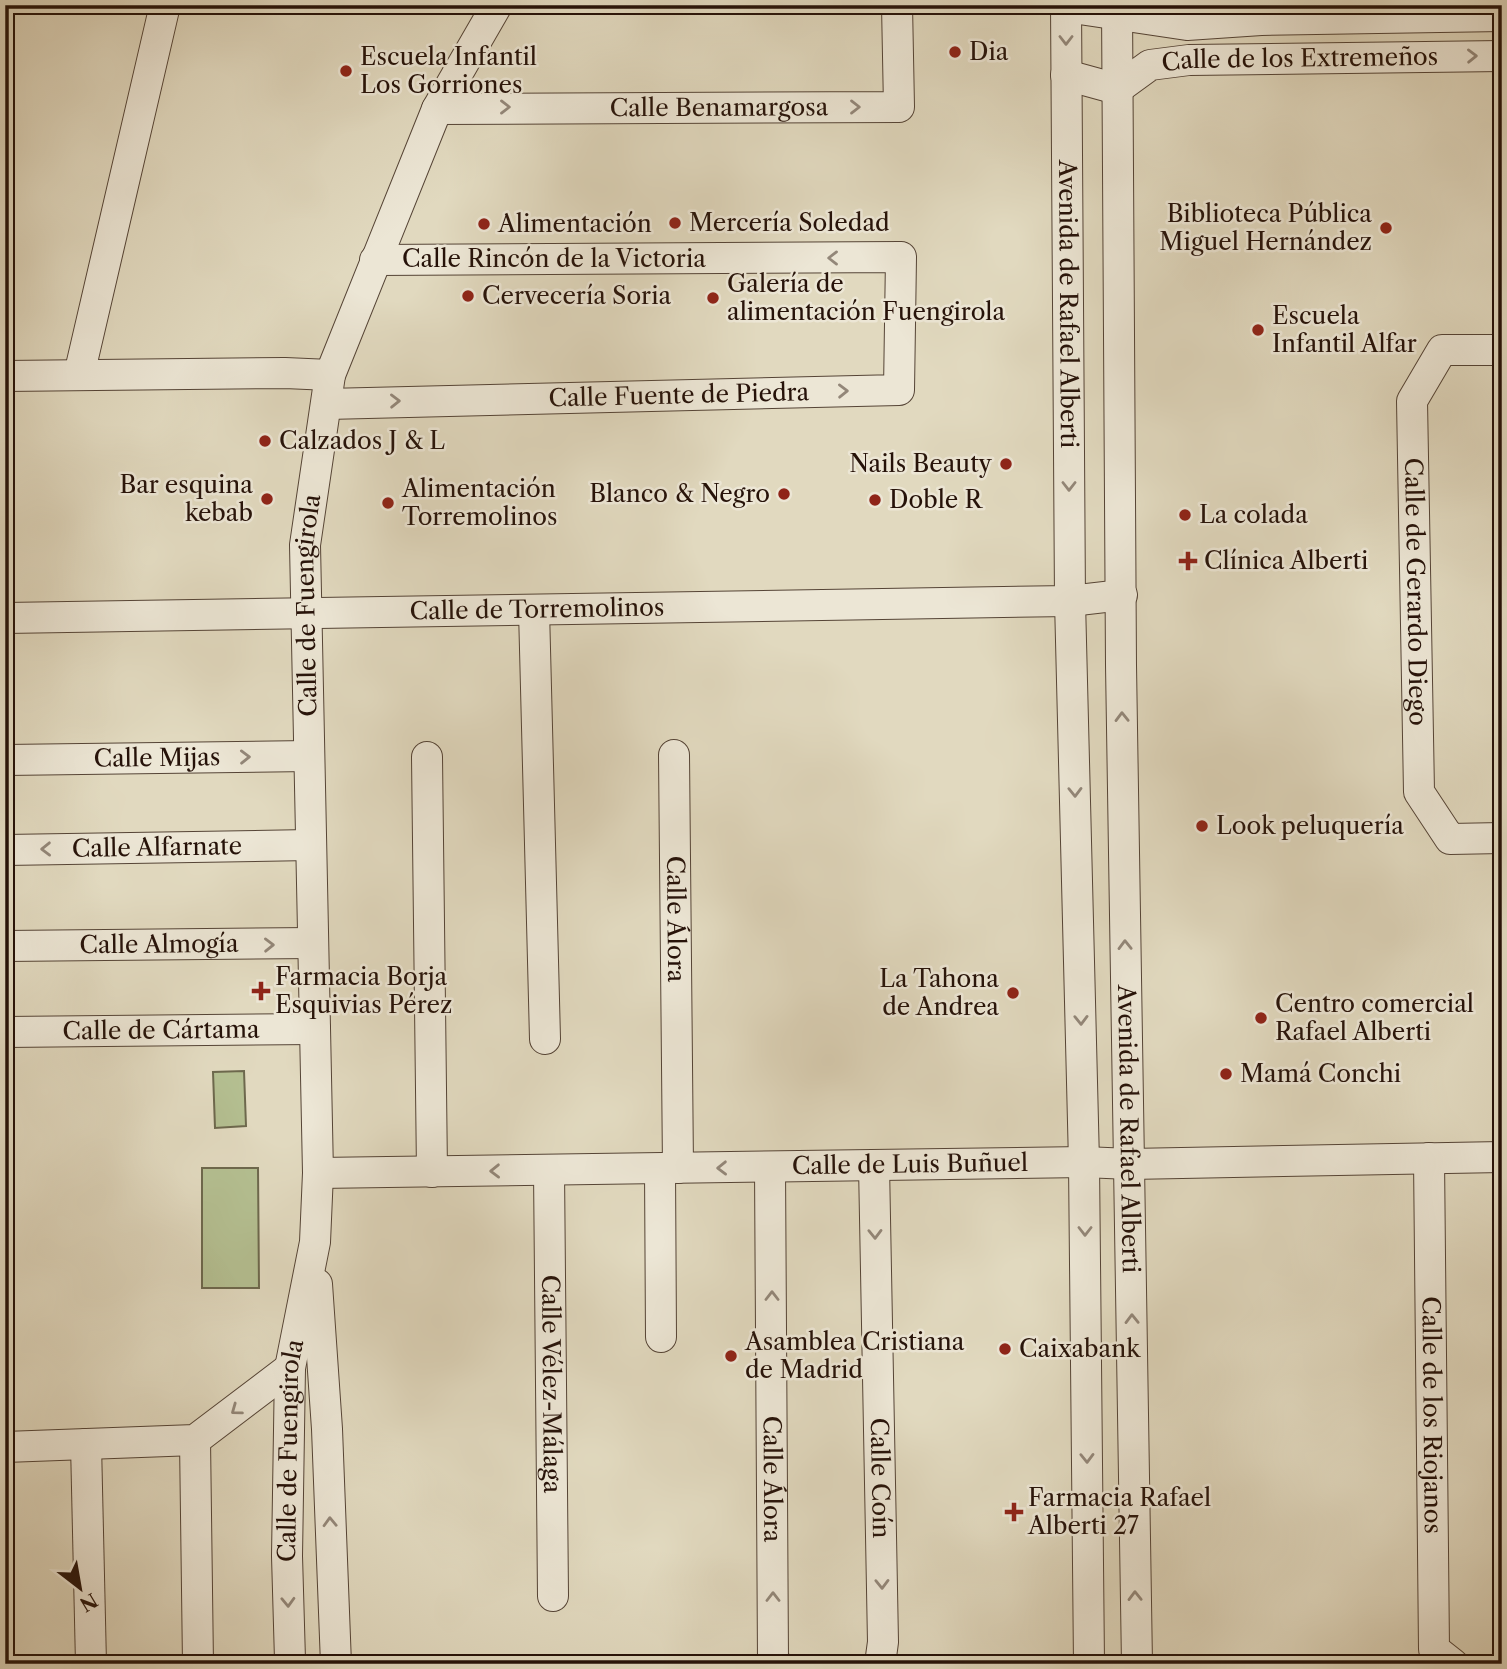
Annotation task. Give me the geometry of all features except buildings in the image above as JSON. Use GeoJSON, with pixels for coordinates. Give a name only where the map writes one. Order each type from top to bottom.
{"type":"FeatureCollection","features":[{"type":"Feature","properties":{"kind":"street"},"geometry":{"type":"LineString","coordinates":[[79,375],[165,5]]}},
{"type":"Feature","properties":{"kind":"street","name":"Calle de Fuengirola"},"geometry":{"type":"LineString","coordinates":[[337,1664],[327,1429],[315,1242],[318,1173],[305,545],[330,374],[437,109],[496,5]]}},
{"type":"Feature","properties":{"kind":"street","name":"Calle Benamargosa"},"geometry":{"type":"LineString","coordinates":[[437,109],[899,107],[897,5]]}},
{"type":"Feature","properties":{"kind":"street","name":"Avenida de Rafael Alberti"},"geometry":{"type":"LineString","coordinates":[[1089,1664],[1084,1162],[1070,601],[1066,6],[1117,10],[1121,665],[1136,1664]]}},
{"type":"Feature","properties":{"kind":"street","name":"Calle de los Extremeños"},"geometry":{"type":"LineString","coordinates":[[1117,10],[1187,25],[1261,20],[1502,16]]}},
{"type":"Feature","properties":{"kind":"street","name":"Calle de los Extremeños"},"geometry":{"type":"LineString","coordinates":[[1118,89],[1150,65],[1189,60],[1502,56]]}},
{"type":"Feature","properties":{"kind":"street"},"geometry":{"type":"LineString","coordinates":[[1066,75],[1118,89]]}},
{"type":"Feature","properties":{"kind":"street","name":"Calle Rincón de la Victoria"},"geometry":{"type":"LineString","coordinates":[[375,261],[901,257]]}},
{"type":"Feature","properties":{"kind":"street","name":"Calle Fuente de Piedra"},"geometry":{"type":"LineString","coordinates":[[327,404],[900,390],[901,257]]}},
{"type":"Feature","properties":{"kind":"street","name":"Calle de Gerardo Diego"},"geometry":{"type":"LineString","coordinates":[[1502,350],[1442,350],[1412,401],[1419,792],[1450,839],[1502,838]]}},
{"type":"Feature","properties":{"kind":"street"},"geometry":{"type":"LineString","coordinates":[[5,376],[330,374]]}},
{"type":"Feature","properties":{"kind":"street"},"geometry":{"type":"LineString","coordinates":[[1070,601],[1122,595]]}},
{"type":"Feature","properties":{"kind":"street","name":"Calle de Torremolinos"},"geometry":{"type":"LineString","coordinates":[[5,618],[1070,601]]}},
{"type":"Feature","properties":{"kind":"street"},"geometry":{"type":"LineString","coordinates":[[534,610],[545,1039]]}},
{"type":"Feature","properties":{"kind":"street","name":"Calle Álora"},"geometry":{"type":"LineString","coordinates":[[661,1337],[669,1168],[674,755]]}},
{"type":"Feature","properties":{"kind":"street","name":"Calle Mijas"},"geometry":{"type":"LineString","coordinates":[[5,760],[309,756]]}},
{"type":"Feature","properties":{"kind":"street"},"geometry":{"type":"LineString","coordinates":[[427,757],[432,1172]]}},
{"type":"Feature","properties":{"kind":"street","name":"Calle Alfarnate"},"geometry":{"type":"LineString","coordinates":[[5,850],[310,845]]}},
{"type":"Feature","properties":{"kind":"street","name":"Calle Almogía"},"geometry":{"type":"LineString","coordinates":[[5,946],[313,943]]}},
{"type":"Feature","properties":{"kind":"street","name":"Calle de Cártama"},"geometry":{"type":"LineString","coordinates":[[5,1032],[315,1029]]}},
{"type":"Feature","properties":{"kind":"street","name":"Calle de Luis Buñuel"},"geometry":{"type":"LineString","coordinates":[[318,1173],[1502,1157]]}},
{"type":"Feature","properties":{"kind":"street","name":"Calle de los Riojanos"},"geometry":{"type":"LineString","coordinates":[[1429,1158],[1434,1649],[1454,1664]]}},
{"type":"Feature","properties":{"kind":"street","name":"Calle Coín"},"geometry":{"type":"LineString","coordinates":[[874,1165],[883,1642],[880,1664]]}},
{"type":"Feature","properties":{"kind":"street","name":"Calle Álora"},"geometry":{"type":"LineString","coordinates":[[770,1167],[774,1659],[777,1664]]}},
{"type":"Feature","properties":{"kind":"street","name":"Calle Vélez-Málaga"},"geometry":{"type":"LineString","coordinates":[[549,1170],[553,1596]]}},
{"type":"Feature","properties":{"kind":"street","name":"Calle de Fuengirola"},"geometry":{"type":"LineString","coordinates":[[292,1664],[287,1556],[290,1368],[315,1242]]}},
{"type":"Feature","properties":{"kind":"street"},"geometry":{"type":"LineString","coordinates":[[5,1447],[195,1440],[290,1368]]}},
{"type":"Feature","properties":{"kind":"street"},"geometry":{"type":"LineString","coordinates":[[195,1440],[198,1664]]}},
{"type":"Feature","properties":{"kind":"street"},"geometry":{"type":"LineString","coordinates":[[86,1444],[91,1664]]}},
{"type":"Feature","properties":{"kind":"green space"},"geometry":{"type":"Polygon","coordinates":[[[244,1071],[246,1126],[215,1128],[213,1072],[244,1071]]]}},
{"type":"Feature","properties":{"kind":"green space"},"geometry":{"type":"Polygon","coordinates":[[[202,1168],[258,1168],[259,1288],[202,1288],[202,1168]]]}},
{"type":"Feature","properties":{"kind":"place","name":"Dia"},"geometry":{"type":"Point","coordinates":[955,52]}},
{"type":"Feature","properties":{"kind":"place","name":"Escuela Infantil Los Gorriones"},"geometry":{"type":"Point","coordinates":[346,71]}},
{"type":"Feature","properties":{"kind":"place","name":"Mercería Soledad"},"geometry":{"type":"Point","coordinates":[675,223]}},
{"type":"Feature","properties":{"kind":"place","name":"Alimentación"},"geometry":{"type":"Point","coordinates":[484,224]}},
{"type":"Feature","properties":{"kind":"place","name":"Biblioteca Pública Miguel Hernández"},"geometry":{"type":"Point","coordinates":[1386,228]}},
{"type":"Feature","properties":{"kind":"place","name":"Cervecería Soria"},"geometry":{"type":"Point","coordinates":[468,296]}},
{"type":"Feature","properties":{"kind":"place","name":"Galería de alimentación Fuengirola"},"geometry":{"type":"Point","coordinates":[713,298]}},
{"type":"Feature","properties":{"kind":"place","name":"Escuela Infantil Alfar"},"geometry":{"type":"Point","coordinates":[1258,330]}},
{"type":"Feature","properties":{"kind":"place","name":"Calzados J & L"},"geometry":{"type":"Point","coordinates":[265,441]}},
{"type":"Feature","properties":{"kind":"place","name":"Nails Beauty"},"geometry":{"type":"Point","coordinates":[1006,464]}},
{"type":"Feature","properties":{"kind":"place","name":"Blanco & Negro"},"geometry":{"type":"Point","coordinates":[784,494]}},
{"type":"Feature","properties":{"kind":"place","name":"Bar esquina kebab"},"geometry":{"type":"Point","coordinates":[267,499]}},
{"type":"Feature","properties":{"kind":"place","name":"Doble R"},"geometry":{"type":"Point","coordinates":[875,500]}},
{"type":"Feature","properties":{"kind":"place","name":"Alimentación Torremolinos"},"geometry":{"type":"Point","coordinates":[388,503]}},
{"type":"Feature","properties":{"kind":"place","name":"La colada"},"geometry":{"type":"Point","coordinates":[1185,515]}},
{"type":"Feature","properties":{"kind":"place","name":"Clínica Alberti"},"geometry":{"type":"Point","coordinates":[1188,561]}},
{"type":"Feature","properties":{"kind":"place","name":"Look peluquería"},"geometry":{"type":"Point","coordinates":[1202,826]}},
{"type":"Feature","properties":{"kind":"place","name":"Farmacia Borja Esquivias Pérez"},"geometry":{"type":"Point","coordinates":[261,991]}},
{"type":"Feature","properties":{"kind":"place","name":"La Tahona de Andrea"},"geometry":{"type":"Point","coordinates":[1013,993]}},
{"type":"Feature","properties":{"kind":"place","name":"Centro comercial Rafael Alberti"},"geometry":{"type":"Point","coordinates":[1261,1018]}},
{"type":"Feature","properties":{"kind":"place","name":"Mamá Conchi"},"geometry":{"type":"Point","coordinates":[1226,1074]}},
{"type":"Feature","properties":{"kind":"place","name":"Caixabank"},"geometry":{"type":"Point","coordinates":[1005,1349]}},
{"type":"Feature","properties":{"kind":"place","name":"Asamblea Cristiana de Madrid"},"geometry":{"type":"Point","coordinates":[731,1356]}},
{"type":"Feature","properties":{"kind":"place","name":"Farmacia Rafael Alberti 27"},"geometry":{"type":"Point","coordinates":[1014,1512]}}]}
